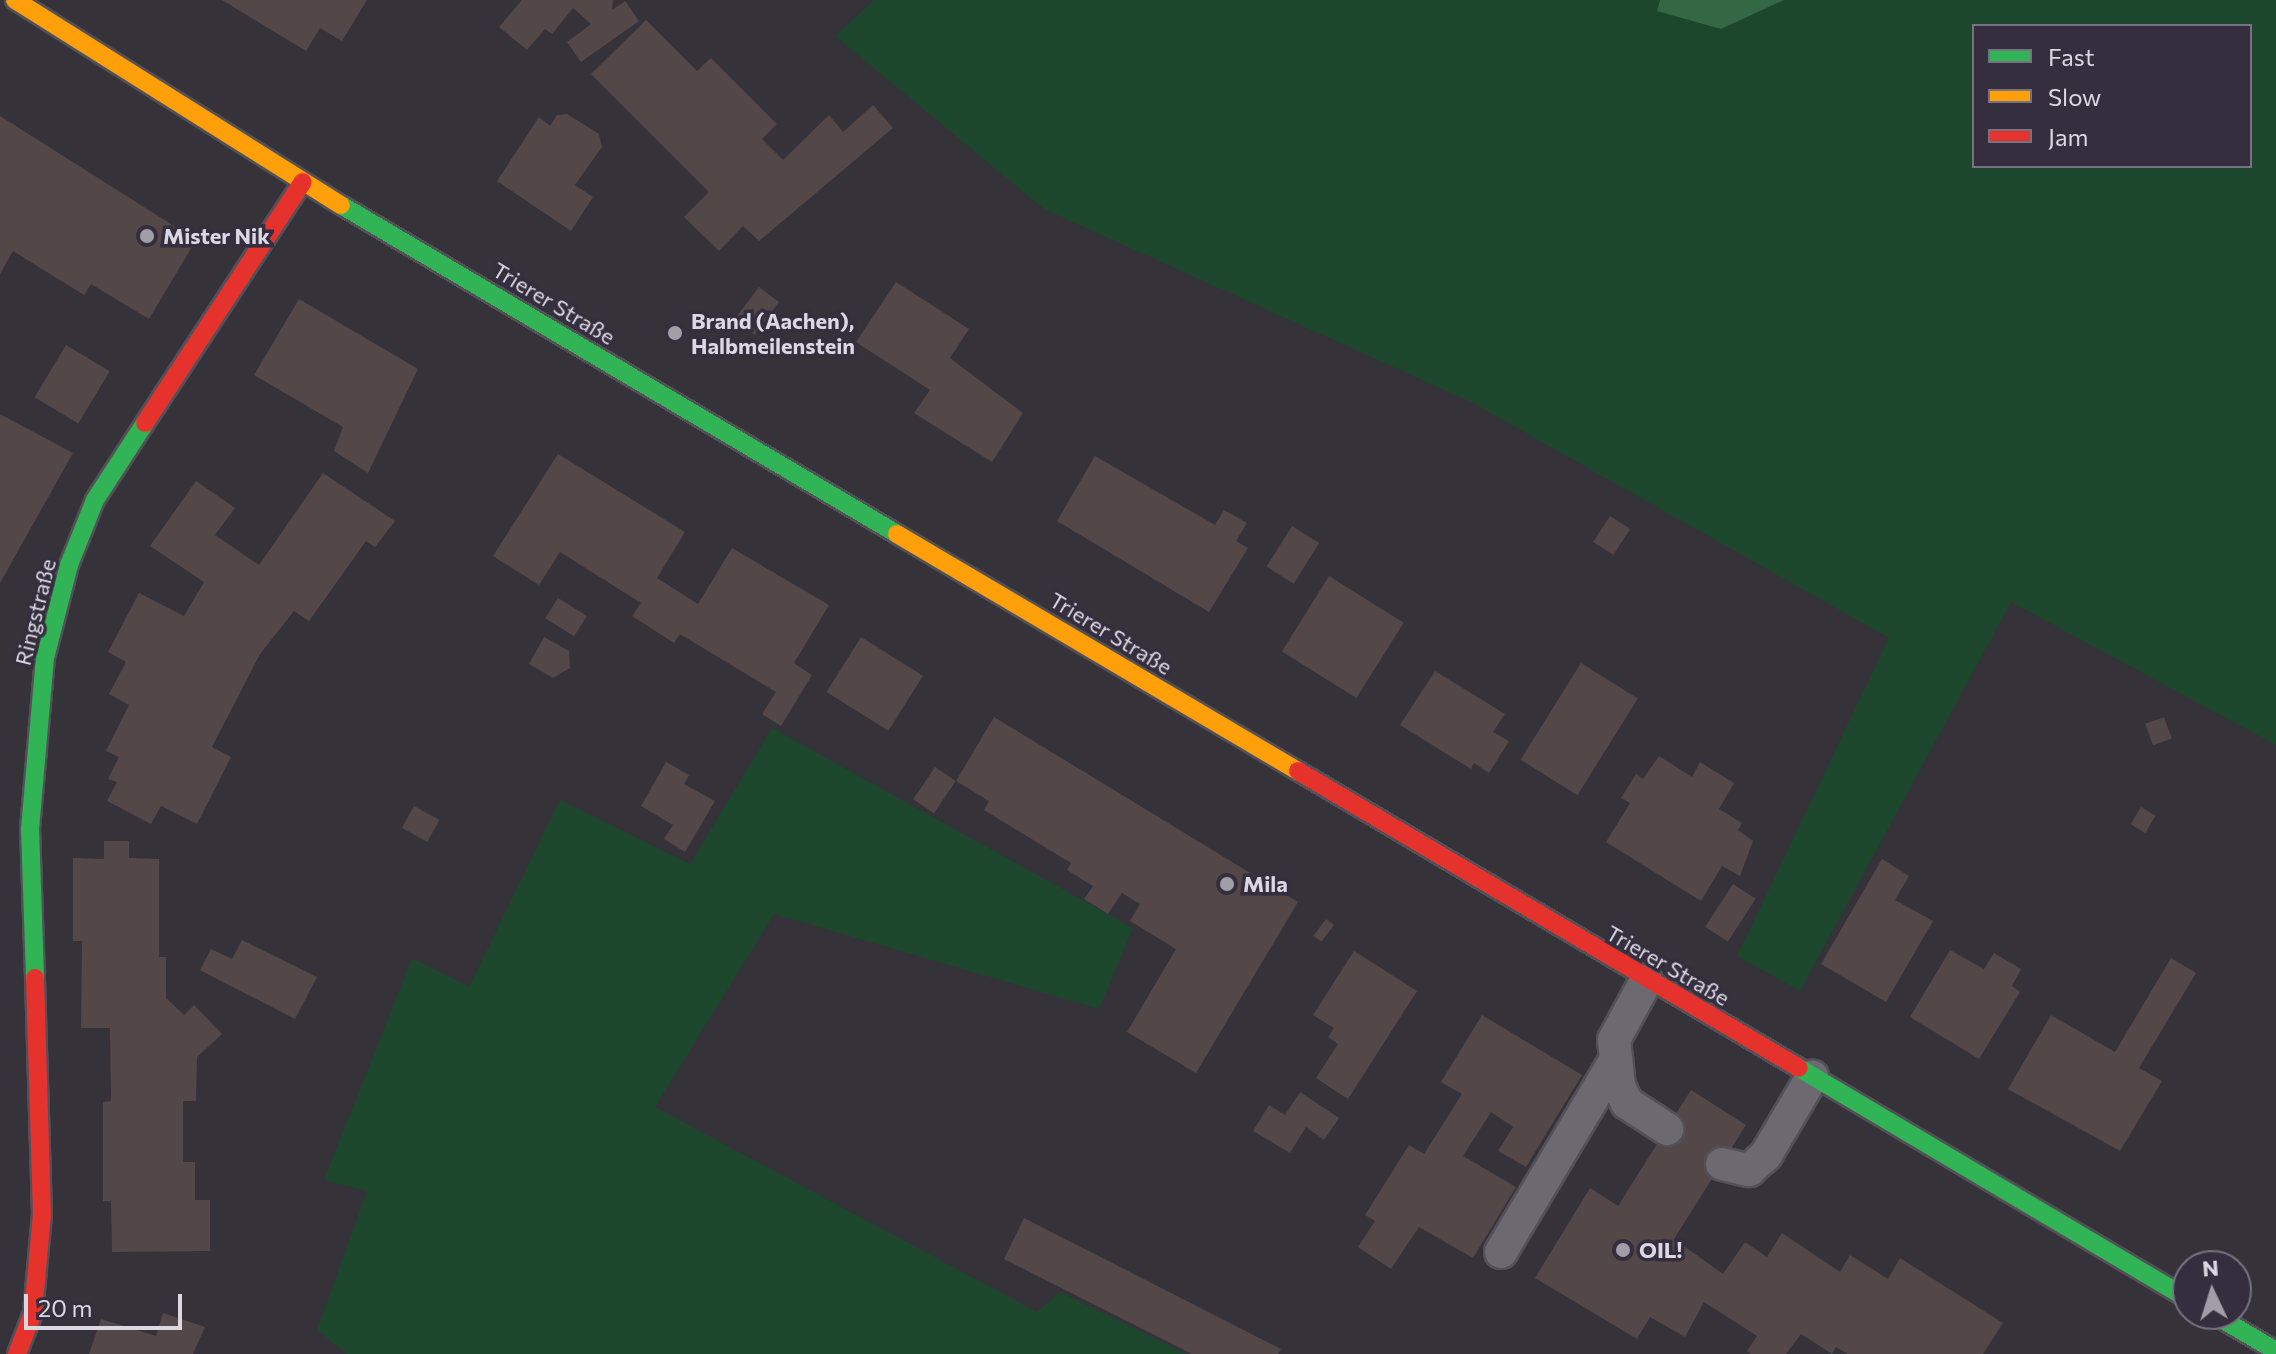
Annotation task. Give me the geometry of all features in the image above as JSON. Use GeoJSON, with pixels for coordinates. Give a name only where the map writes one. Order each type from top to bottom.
{"type":"FeatureCollection","features":[{"type":"Feature","properties":{"kind":"main road","name":"Trierer Straße"},"geometry":{"type":"LineString","coordinates":[[15,0],[303,182],[1646,981],[2172,1290]]}},
{"type":"Feature","properties":{"kind":"main road","name":"Ringstraße"},"geometry":{"type":"LineString","coordinates":[[17,1354],[33,1313],[42,1215],[30,829],[45,658],[69,565],[95,500],[303,182]]}},
{"type":"Feature","properties":{"kind":"main road"},"geometry":{"type":"LineString","coordinates":[[2240,1330],[2276,1351]]}},
{"type":"Feature","properties":{"kind":"lane"},"geometry":{"type":"LineString","coordinates":[[1646,981],[1614,1040],[1616,1059],[1627,1103],[1667,1129]]}},
{"type":"Feature","properties":{"kind":"lane"},"geometry":{"type":"LineString","coordinates":[[1501,1252],[1616,1059]]}},
{"type":"Feature","properties":{"kind":"lane"},"geometry":{"type":"LineString","coordinates":[[1722,1164],[1732,1171],[1749,1170],[1766,1155],[1812,1077]]}},
{"type":"Feature","properties":{"kind":"green space"},"geometry":{"type":"Polygon","coordinates":[[[874,0],[1660,0],[1657,10],[1721,29],[1784,0],[2276,0],[2276,745],[2011,602],[1800,991],[1737,956],[1889,638],[1471,402],[1044,209],[835,36],[874,0]]]}},
{"type":"Feature","properties":{"kind":"green space"},"geometry":{"type":"Polygon","coordinates":[[[1660,0],[1784,0],[1721,29],[1657,11],[1660,0]]]}},
{"type":"Feature","properties":{"kind":"green space"},"geometry":{"type":"Polygon","coordinates":[[[772,728],[1133,928],[1099,1009],[774,914],[655,1107],[1037,1312],[1060,1292],[1186,1354],[347,1354],[317,1330],[367,1191],[324,1180],[412,958],[469,987],[560,800],[690,864],[772,728]]]}},
{"type":"Feature","properties":{"kind":"building"},"geometry":{"type":"Polygon","coordinates":[[[222,0],[367,0],[342,41],[320,28],[306,51],[222,0]]]}},
{"type":"Feature","properties":{"kind":"building"},"geometry":{"type":"Polygon","coordinates":[[[522,0],[613,0],[612,10],[625,1],[639,21],[581,62],[567,42],[591,24],[573,8],[552,34],[545,29],[527,50],[499,27],[522,0]]]}},
{"type":"Feature","properties":{"kind":"building"},"geometry":{"type":"Polygon","coordinates":[[[646,20],[697,71],[711,58],[777,124],[762,139],[783,160],[829,115],[843,132],[873,105],[893,128],[759,241],[743,226],[719,251],[684,217],[709,192],[591,74],[646,20]]]}},
{"type":"Feature","properties":{"kind":"building"},"geometry":{"type":"Polygon","coordinates":[[[567,114],[599,134],[602,147],[575,185],[593,197],[571,231],[497,181],[539,117],[550,126],[557,115],[567,114]]]}},
{"type":"Feature","properties":{"kind":"building"},"geometry":{"type":"Polygon","coordinates":[[[0,116],[196,240],[149,319],[91,284],[84,295],[13,251],[0,274],[0,116]]]}},
{"type":"Feature","properties":{"kind":"building"},"geometry":{"type":"Polygon","coordinates":[[[896,282],[969,329],[950,358],[1023,413],[992,462],[914,413],[930,390],[856,342],[896,282]]]}},
{"type":"Feature","properties":{"kind":"building"},"geometry":{"type":"Polygon","coordinates":[[[759,287],[779,302],[754,335],[734,320],[759,287]]]}},
{"type":"Feature","properties":{"kind":"building"},"geometry":{"type":"Polygon","coordinates":[[[299,299],[418,369],[368,473],[334,451],[343,427],[254,375],[299,299]]]}},
{"type":"Feature","properties":{"kind":"building"},"geometry":{"type":"Polygon","coordinates":[[[66,345],[110,371],[78,424],[35,397],[66,345]]]}},
{"type":"Feature","properties":{"kind":"building"},"geometry":{"type":"Polygon","coordinates":[[[0,414],[73,453],[0,583],[0,414]]]}},
{"type":"Feature","properties":{"kind":"building"},"geometry":{"type":"Polygon","coordinates":[[[558,454],[685,532],[657,578],[698,604],[732,548],[829,605],[794,663],[812,675],[781,726],[762,714],[776,692],[680,634],[674,643],[632,616],[641,603],[560,552],[539,585],[493,556],[558,454]]]}},
{"type":"Feature","properties":{"kind":"building"},"geometry":{"type":"Polygon","coordinates":[[[1095,456],[1215,525],[1224,510],[1247,523],[1236,541],[1248,548],[1209,612],[1057,521],[1095,456]]]}},
{"type":"Feature","properties":{"kind":"building"},"geometry":{"type":"Polygon","coordinates":[[[323,473],[395,521],[375,547],[366,541],[309,621],[294,611],[260,654],[212,747],[231,757],[197,824],[161,806],[151,824],[107,801],[117,782],[108,779],[119,757],[106,751],[129,705],[109,694],[126,662],[108,652],[139,593],[184,616],[204,582],[150,546],[196,481],[235,508],[215,535],[259,565],[323,473]]]}},
{"type":"Feature","properties":{"kind":"building"},"geometry":{"type":"Polygon","coordinates":[[[1610,516],[1630,529],[1613,555],[1593,542],[1610,516]]]}},
{"type":"Feature","properties":{"kind":"building"},"geometry":{"type":"Polygon","coordinates":[[[1292,526],[1319,543],[1294,584],[1267,567],[1292,526]]]}},
{"type":"Feature","properties":{"kind":"building"},"geometry":{"type":"Polygon","coordinates":[[[1329,576],[1404,623],[1356,698],[1282,651],[1329,576]]]}},
{"type":"Feature","properties":{"kind":"building"},"geometry":{"type":"Polygon","coordinates":[[[558,598],[587,616],[574,636],[545,618],[558,598]]]}},
{"type":"Feature","properties":{"kind":"building"},"geometry":{"type":"Polygon","coordinates":[[[544,637],[569,651],[570,668],[553,678],[529,664],[544,637]]]}},
{"type":"Feature","properties":{"kind":"building"},"geometry":{"type":"Polygon","coordinates":[[[861,637],[923,676],[888,731],[827,692],[861,637]]]}},
{"type":"Feature","properties":{"kind":"building"},"geometry":{"type":"Polygon","coordinates":[[[1581,663],[1638,699],[1577,795],[1521,760],[1581,663]]]}},
{"type":"Feature","properties":{"kind":"building"},"geometry":{"type":"Polygon","coordinates":[[[1435,671],[1505,714],[1493,732],[1509,741],[1489,773],[1474,763],[1471,769],[1400,725],[1435,671]]]}},
{"type":"Feature","properties":{"kind":"building"},"geometry":{"type":"Polygon","coordinates":[[[994,717],[1298,902],[1196,1073],[1127,1032],[1176,949],[1130,921],[1140,904],[1122,893],[1108,914],[1084,899],[1093,886],[1067,870],[1071,863],[984,810],[989,801],[956,781],[994,717]]]}},
{"type":"Feature","properties":{"kind":"building"},"geometry":{"type":"Polygon","coordinates":[[[2164,717],[2172,739],[2153,745],[2145,724],[2164,717]]]}},
{"type":"Feature","properties":{"kind":"building"},"geometry":{"type":"Polygon","coordinates":[[[1659,756],[1692,777],[1700,762],[1734,783],[1719,809],[1742,823],[1738,830],[1753,841],[1740,876],[1722,866],[1701,901],[1606,842],[1630,803],[1621,798],[1636,774],[1643,779],[1659,756]]]}},
{"type":"Feature","properties":{"kind":"building"},"geometry":{"type":"Polygon","coordinates":[[[666,762],[689,775],[684,784],[715,801],[685,852],[664,839],[673,825],[641,806],[666,762]]]}},
{"type":"Feature","properties":{"kind":"building"},"geometry":{"type":"Polygon","coordinates":[[[935,767],[956,781],[934,813],[913,799],[935,767]]]}},
{"type":"Feature","properties":{"kind":"building"},"geometry":{"type":"Polygon","coordinates":[[[414,806],[439,820],[427,842],[402,828],[414,806]]]}},
{"type":"Feature","properties":{"kind":"building"},"geometry":{"type":"Polygon","coordinates":[[[2141,807],[2156,816],[2145,833],[2131,824],[2141,807]]]}},
{"type":"Feature","properties":{"kind":"building"},"geometry":{"type":"Polygon","coordinates":[[[104,841],[129,841],[129,858],[159,859],[159,957],[166,957],[166,998],[184,1015],[194,1005],[222,1034],[197,1057],[196,1101],[183,1101],[183,1162],[195,1162],[195,1200],[210,1200],[210,1251],[112,1252],[111,1201],[103,1201],[103,1102],[111,1101],[110,1028],[81,1028],[82,941],[73,941],[73,858],[104,859],[104,841]]]}},
{"type":"Feature","properties":{"kind":"building"},"geometry":{"type":"Polygon","coordinates":[[[1882,859],[1909,876],[1895,900],[1933,921],[1886,1002],[1821,964],[1882,859]]]}},
{"type":"Feature","properties":{"kind":"building"},"geometry":{"type":"Polygon","coordinates":[[[1733,884],[1756,899],[1728,941],[1705,927],[1733,884]]]}},
{"type":"Feature","properties":{"kind":"building"},"geometry":{"type":"Polygon","coordinates":[[[1326,919],[1334,925],[1321,942],[1313,936],[1326,919]]]}},
{"type":"Feature","properties":{"kind":"building"},"geometry":{"type":"Polygon","coordinates":[[[242,940],[317,977],[295,1019],[200,970],[211,949],[232,959],[242,940]]]}},
{"type":"Feature","properties":{"kind":"building"},"geometry":{"type":"Polygon","coordinates":[[[1950,950],[1984,969],[1994,953],[2021,969],[2012,986],[2020,992],[1979,1059],[1910,1017],[1950,950]]]}},
{"type":"Feature","properties":{"kind":"building"},"geometry":{"type":"Polygon","coordinates":[[[1354,951],[1417,991],[1348,1099],[1316,1078],[1338,1044],[1328,1037],[1334,1028],[1313,1015],[1354,951]]]}},
{"type":"Feature","properties":{"kind":"building"},"geometry":{"type":"Polygon","coordinates":[[[2171,958],[2196,973],[2139,1068],[2162,1081],[2120,1151],[2008,1089],[2051,1015],[2115,1052],[2171,958]]]}},
{"type":"Feature","properties":{"kind":"building"},"geometry":{"type":"Polygon","coordinates":[[[1482,1015],[1582,1075],[1526,1167],[1498,1151],[1513,1127],[1491,1112],[1463,1156],[1516,1187],[1473,1258],[1419,1227],[1391,1269],[1358,1247],[1375,1221],[1365,1215],[1409,1145],[1424,1154],[1462,1094],[1441,1082],[1482,1015]]]}},
{"type":"Feature","properties":{"kind":"building"},"geometry":{"type":"Polygon","coordinates":[[[1691,1090],[1746,1125],[1674,1239],[1723,1274],[1745,1242],[1767,1257],[1782,1233],[1840,1272],[1850,1255],[1888,1279],[1900,1258],[2003,1323],[1983,1354],[1848,1354],[1836,1347],[1832,1354],[1801,1334],[1786,1354],[1751,1354],[1747,1351],[1757,1336],[1704,1302],[1685,1337],[1650,1317],[1637,1339],[1535,1278],[1590,1188],[1618,1206],[1691,1090]]]}},
{"type":"Feature","properties":{"kind":"building"},"geometry":{"type":"Polygon","coordinates":[[[1300,1092],[1339,1118],[1324,1140],[1306,1127],[1290,1153],[1253,1131],[1269,1105],[1285,1115],[1300,1092]]]}},
{"type":"Feature","properties":{"kind":"building"},"geometry":{"type":"Polygon","coordinates":[[[1024,1218],[1281,1349],[1278,1354],[1192,1354],[1004,1259],[1024,1218]]]}},
{"type":"Feature","properties":{"kind":"building"},"geometry":{"type":"Polygon","coordinates":[[[163,1313],[205,1327],[193,1354],[89,1354],[101,1319],[156,1336],[163,1313]]]}},
{"type":"Feature","properties":{"kind":"traffic: fast"},"geometry":{"type":"LineString","coordinates":[[341,205],[897,534]]}},
{"type":"Feature","properties":{"kind":"traffic: fast"},"geometry":{"type":"LineString","coordinates":[[35,978],[30,829],[45,658],[69,565],[95,500],[145,423]]}},
{"type":"Feature","properties":{"kind":"traffic: fast"},"geometry":{"type":"LineString","coordinates":[[1799,1068],[2172,1289]]}},
{"type":"Feature","properties":{"kind":"traffic: fast"},"geometry":{"type":"LineString","coordinates":[[2240,1330],[2276,1351]]}},
{"type":"Feature","properties":{"kind":"traffic: slow"},"geometry":{"type":"LineString","coordinates":[[15,0],[341,205]]}},
{"type":"Feature","properties":{"kind":"traffic: slow"},"geometry":{"type":"LineString","coordinates":[[897,534],[1298,771]]}},
{"type":"Feature","properties":{"kind":"traffic: jam"},"geometry":{"type":"LineString","coordinates":[[145,423],[303,182]]}},
{"type":"Feature","properties":{"kind":"traffic: jam"},"geometry":{"type":"LineString","coordinates":[[1298,771],[1799,1068]]}},
{"type":"Feature","properties":{"kind":"traffic: jam"},"geometry":{"type":"LineString","coordinates":[[17,1354],[33,1313],[42,1215],[35,978]]}},
{"type":"Feature","properties":{"kind":"place","name":"Mister Nik"},"geometry":{"type":"Point","coordinates":[147,236]}},
{"type":"Feature","properties":{"kind":"place","name":"Brand (Aachen), Halbmeilenstein"},"geometry":{"type":"Point","coordinates":[675,333]}},
{"type":"Feature","properties":{"kind":"place","name":"Mila"},"geometry":{"type":"Point","coordinates":[1227,884]}},
{"type":"Feature","properties":{"kind":"place","name":"OIL!"},"geometry":{"type":"Point","coordinates":[1623,1250]}}]}
